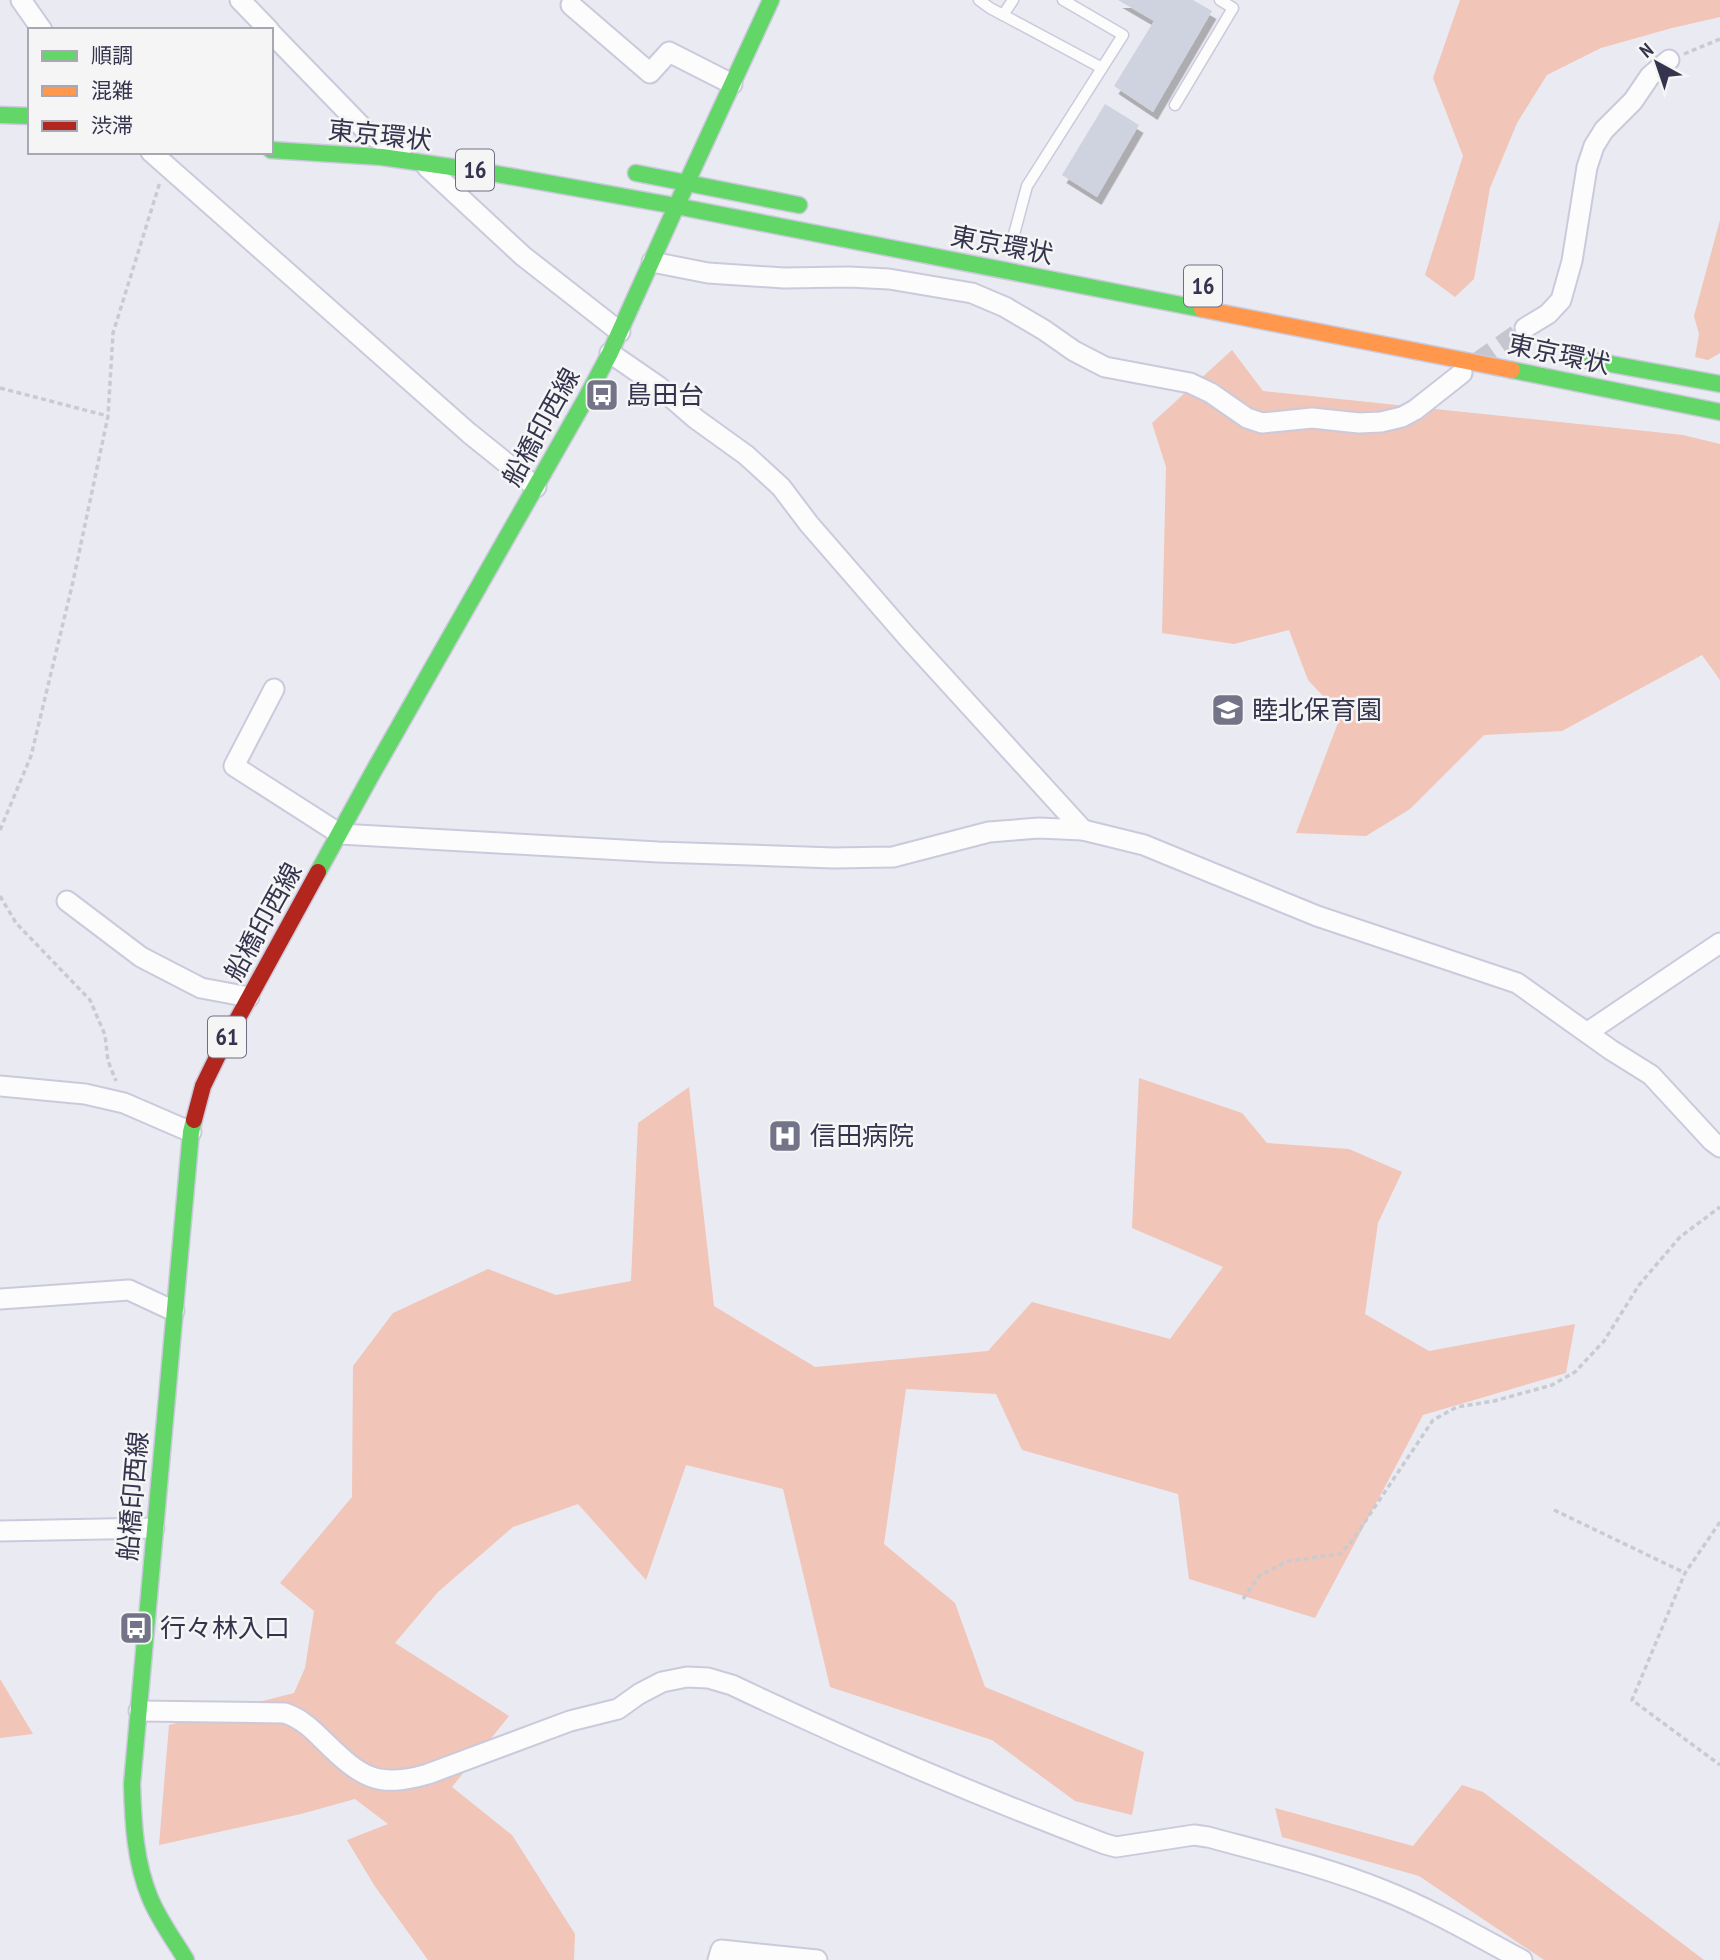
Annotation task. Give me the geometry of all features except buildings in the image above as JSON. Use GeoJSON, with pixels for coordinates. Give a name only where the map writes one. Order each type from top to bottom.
{"type":"FeatureCollection","features":[{"type":"Feature","properties":{"kind":"main road","name":"船橋印西線"},"geometry":{"type":"LineString","coordinates":[[186,1960],[151,1901],[141,1873],[133,1817],[132,1784],[191,1132],[203,1086],[249,997],[610,353],[771,0]]}},
{"type":"Feature","properties":{"kind":"main road"},"geometry":{"type":"LineString","coordinates":[[0,115],[28,116]]}},
{"type":"Feature","properties":{"kind":"main road","name":"東京環状"},"geometry":{"type":"LineString","coordinates":[[345,131],[408,137]]}},
{"type":"Feature","properties":{"kind":"main road","name":"東京環状"},"geometry":{"type":"LineString","coordinates":[[273,150],[382,158],[486,172],[676,206],[1720,412]]}},
{"type":"Feature","properties":{"kind":"main road"},"geometry":{"type":"LineString","coordinates":[[625,171],[814,208]]}},
{"type":"Feature","properties":{"kind":"main road","name":"東京環状"},"geometry":{"type":"LineString","coordinates":[[1562,355],[1720,384]]}},
{"type":"Feature","properties":{"kind":"street"},"geometry":{"type":"LineString","coordinates":[[22,0],[41,28]]}},
{"type":"Feature","properties":{"kind":"street"},"geometry":{"type":"LineString","coordinates":[[240,0],[267,28]]}},
{"type":"Feature","properties":{"kind":"street"},"geometry":{"type":"LineString","coordinates":[[571,5],[650,73],[669,52],[732,84]]}},
{"type":"Feature","properties":{"kind":"street"},"geometry":{"type":"LineString","coordinates":[[273,34],[368,132],[423,164],[523,256],[620,332]]}},
{"type":"Feature","properties":{"kind":"street"},"geometry":{"type":"LineString","coordinates":[[1525,328],[1548,314],[1561,300],[1572,261],[1587,167],[1594,146],[1604,130],[1633,101],[1650,76],[1669,60]]}},
{"type":"Feature","properties":{"kind":"street"},"geometry":{"type":"LineString","coordinates":[[158,158],[469,433],[536,487]]}},
{"type":"Feature","properties":{"kind":"street"},"geometry":{"type":"LineString","coordinates":[[652,262],[708,273],[784,278],[888,279],[972,293],[1005,307],[1074,351],[1105,367],[1190,383],[1247,418],[1262,423],[1312,418],[1360,424],[1402,417],[1462,373]]}},
{"type":"Feature","properties":{"kind":"street"},"geometry":{"type":"LineString","coordinates":[[610,353],[658,386],[696,419],[746,455],[781,487],[845,566],[1083,830]]}},
{"type":"Feature","properties":{"kind":"street"},"geometry":{"type":"LineString","coordinates":[[274,689],[234,766],[340,834],[658,852],[834,858],[892,857],[989,832],[1039,828],[1083,830],[1144,845],[1317,916],[1517,983],[1651,1075],[1720,1147]]}},
{"type":"Feature","properties":{"kind":"street"},"geometry":{"type":"LineString","coordinates":[[67,901],[141,957],[201,988],[249,997]]}},
{"type":"Feature","properties":{"kind":"street"},"geometry":{"type":"LineString","coordinates":[[1588,1032],[1720,943]]}},
{"type":"Feature","properties":{"kind":"street"},"geometry":{"type":"LineString","coordinates":[[0,1086],[85,1094],[124,1103],[191,1132]]}},
{"type":"Feature","properties":{"kind":"street"},"geometry":{"type":"LineString","coordinates":[[0,1299],[129,1290],[174,1311]]}},
{"type":"Feature","properties":{"kind":"street"},"geometry":{"type":"LineString","coordinates":[[0,1531],[154,1528]]}},
{"type":"Feature","properties":{"kind":"street"},"geometry":{"type":"LineString","coordinates":[[139,1711],[285,1713],[299,1718],[351,1766],[365,1774],[384,1781],[405,1781],[570,1721],[618,1709],[662,1682],[687,1677],[708,1678],[732,1685],[925,1772],[1105,1844],[1116,1847],[1194,1835],[1307,1864],[1385,1891],[1522,1960]]}},
{"type":"Feature","properties":{"kind":"street"},"geometry":{"type":"LineString","coordinates":[[718,1960],[721,1950],[817,1960]]}},
{"type":"Feature","properties":{"kind":"lane"},"geometry":{"type":"LineString","coordinates":[[979,0],[1102,68]]}},
{"type":"Feature","properties":{"kind":"lane"},"geometry":{"type":"LineString","coordinates":[[1003,15],[1013,0]]}},
{"type":"Feature","properties":{"kind":"lane"},"geometry":{"type":"LineString","coordinates":[[1010,248],[1027,186],[1123,35],[1063,0]]}},
{"type":"Feature","properties":{"kind":"lane"},"geometry":{"type":"LineString","coordinates":[[1175,105],[1233,8],[1220,0]]}},
{"type":"Feature","properties":{"kind":"path"},"geometry":{"type":"LineString","coordinates":[[1669,60],[1720,39]]}},
{"type":"Feature","properties":{"kind":"path"},"geometry":{"type":"LineString","coordinates":[[0,830],[31,756],[72,586],[108,416],[113,332],[158,158]]}},
{"type":"Feature","properties":{"kind":"path"},"geometry":{"type":"LineString","coordinates":[[0,388],[108,416]]}},
{"type":"Feature","properties":{"kind":"path"},"geometry":{"type":"LineString","coordinates":[[0,896],[16,923],[90,999],[105,1035],[108,1061],[124,1103]]}},
{"type":"Feature","properties":{"kind":"path"},"geometry":{"type":"LineString","coordinates":[[1243,1599],[1261,1576],[1288,1561],[1340,1554],[1352,1541],[1433,1420],[1457,1407],[1494,1401],[1552,1385],[1575,1372],[1604,1341],[1639,1285],[1680,1237],[1720,1207]]}},
{"type":"Feature","properties":{"kind":"path"},"geometry":{"type":"LineString","coordinates":[[1554,1510],[1685,1573]]}},
{"type":"Feature","properties":{"kind":"path"},"geometry":{"type":"LineString","coordinates":[[1720,1522],[1685,1573],[1632,1700],[1720,1765]]}},
{"type":"Feature","properties":{"kind":"shaded area"},"geometry":{"type":"Polygon","coordinates":[[[1460,0],[1720,0],[1720,17],[1601,48],[1547,75],[1517,123],[1490,188],[1474,279],[1455,297],[1425,275],[1463,156],[1433,78],[1460,0]]]}},
{"type":"Feature","properties":{"kind":"shaded area"},"geometry":{"type":"Polygon","coordinates":[[[1720,220],[1720,353],[1708,360],[1695,357],[1699,334],[1694,316],[1720,220]]]}},
{"type":"Feature","properties":{"kind":"shaded area"},"geometry":{"type":"Polygon","coordinates":[[[1232,350],[1263,391],[1683,435],[1720,444],[1720,680],[1702,655],[1562,731],[1484,735],[1410,809],[1366,836],[1296,833],[1341,715],[1308,680],[1289,630],[1234,644],[1162,633],[1166,467],[1152,423],[1232,350]]]}},
{"type":"Feature","properties":{"kind":"shaded area"},"geometry":{"type":"Polygon","coordinates":[[[1139,1078],[1242,1113],[1267,1143],[1349,1149],[1402,1172],[1378,1223],[1365,1314],[1429,1351],[1575,1324],[1566,1373],[1423,1415],[1315,1618],[1189,1579],[1178,1494],[1022,1450],[996,1394],[906,1389],[884,1544],[955,1603],[985,1687],[1144,1752],[1132,1815],[1075,1801],[992,1740],[830,1687],[783,1489],[686,1465],[646,1580],[578,1504],[513,1527],[438,1592],[395,1643],[509,1716],[452,1787],[512,1835],[575,1934],[574,1960],[428,1960],[374,1885],[347,1840],[388,1824],[355,1799],[301,1814],[159,1845],[169,1725],[294,1693],[305,1668],[314,1611],[280,1583],[352,1497],[353,1366],[393,1313],[488,1269],[556,1295],[631,1281],[638,1123],[689,1087],[714,1306],[815,1367],[988,1351],[1032,1302],[1170,1339],[1223,1267],[1132,1228],[1139,1078]]]}},
{"type":"Feature","properties":{"kind":"shaded area"},"geometry":{"type":"Polygon","coordinates":[[[0,1679],[33,1734],[0,1738],[0,1679]]]}},
{"type":"Feature","properties":{"kind":"shaded area"},"geometry":{"type":"Polygon","coordinates":[[[1462,1785],[1483,1792],[1704,1960],[1544,1960],[1419,1876],[1282,1837],[1275,1808],[1413,1846],[1462,1785]]]}},
{"type":"Feature","properties":{"kind":"tunnel"},"geometry":{"type":"LineString","coordinates":[[1477,362],[1525,328]]}},
{"type":"Feature","properties":{"kind":"traffic: fast"},"geometry":{"type":"LineString","coordinates":[[687,182],[771,0]]}},
{"type":"Feature","properties":{"kind":"traffic: fast"},"geometry":{"type":"LineString","coordinates":[[0,115],[28,116]]}},
{"type":"Feature","properties":{"kind":"traffic: fast"},"geometry":{"type":"LineString","coordinates":[[273,150],[382,157],[486,172],[676,206],[1202,309]]}},
{"type":"Feature","properties":{"kind":"traffic: fast"},"geometry":{"type":"LineString","coordinates":[[636,173],[799,205]]}},
{"type":"Feature","properties":{"kind":"traffic: fast"},"geometry":{"type":"LineString","coordinates":[[318,872],[585,400],[610,353],[686,185]]}},
{"type":"Feature","properties":{"kind":"traffic: fast"},"geometry":{"type":"LineString","coordinates":[[1578,358],[1720,384]]}},
{"type":"Feature","properties":{"kind":"traffic: fast"},"geometry":{"type":"LineString","coordinates":[[1512,370],[1720,412]]}},
{"type":"Feature","properties":{"kind":"traffic: fast"},"geometry":{"type":"LineString","coordinates":[[186,1960],[158,1914],[145,1884],[136,1842],[132,1784],[194,1120]]}},
{"type":"Feature","properties":{"kind":"traffic: slow"},"geometry":{"type":"LineString","coordinates":[[1202,309],[1512,370]]}},
{"type":"Feature","properties":{"kind":"traffic: jam"},"geometry":{"type":"LineString","coordinates":[[194,1120],[203,1086],[221,1049],[318,872]]}},
{"type":"Feature","properties":{"kind":"place","name":"島田台"},"geometry":{"type":"Point","coordinates":[602,395]}},
{"type":"Feature","properties":{"kind":"place","name":"睦北保育園"},"geometry":{"type":"Point","coordinates":[1228,710]}},
{"type":"Feature","properties":{"kind":"place","name":"信田病院"},"geometry":{"type":"Point","coordinates":[785,1136]}},
{"type":"Feature","properties":{"kind":"place","name":"行々林入口"},"geometry":{"type":"Point","coordinates":[136,1628]}}]}
